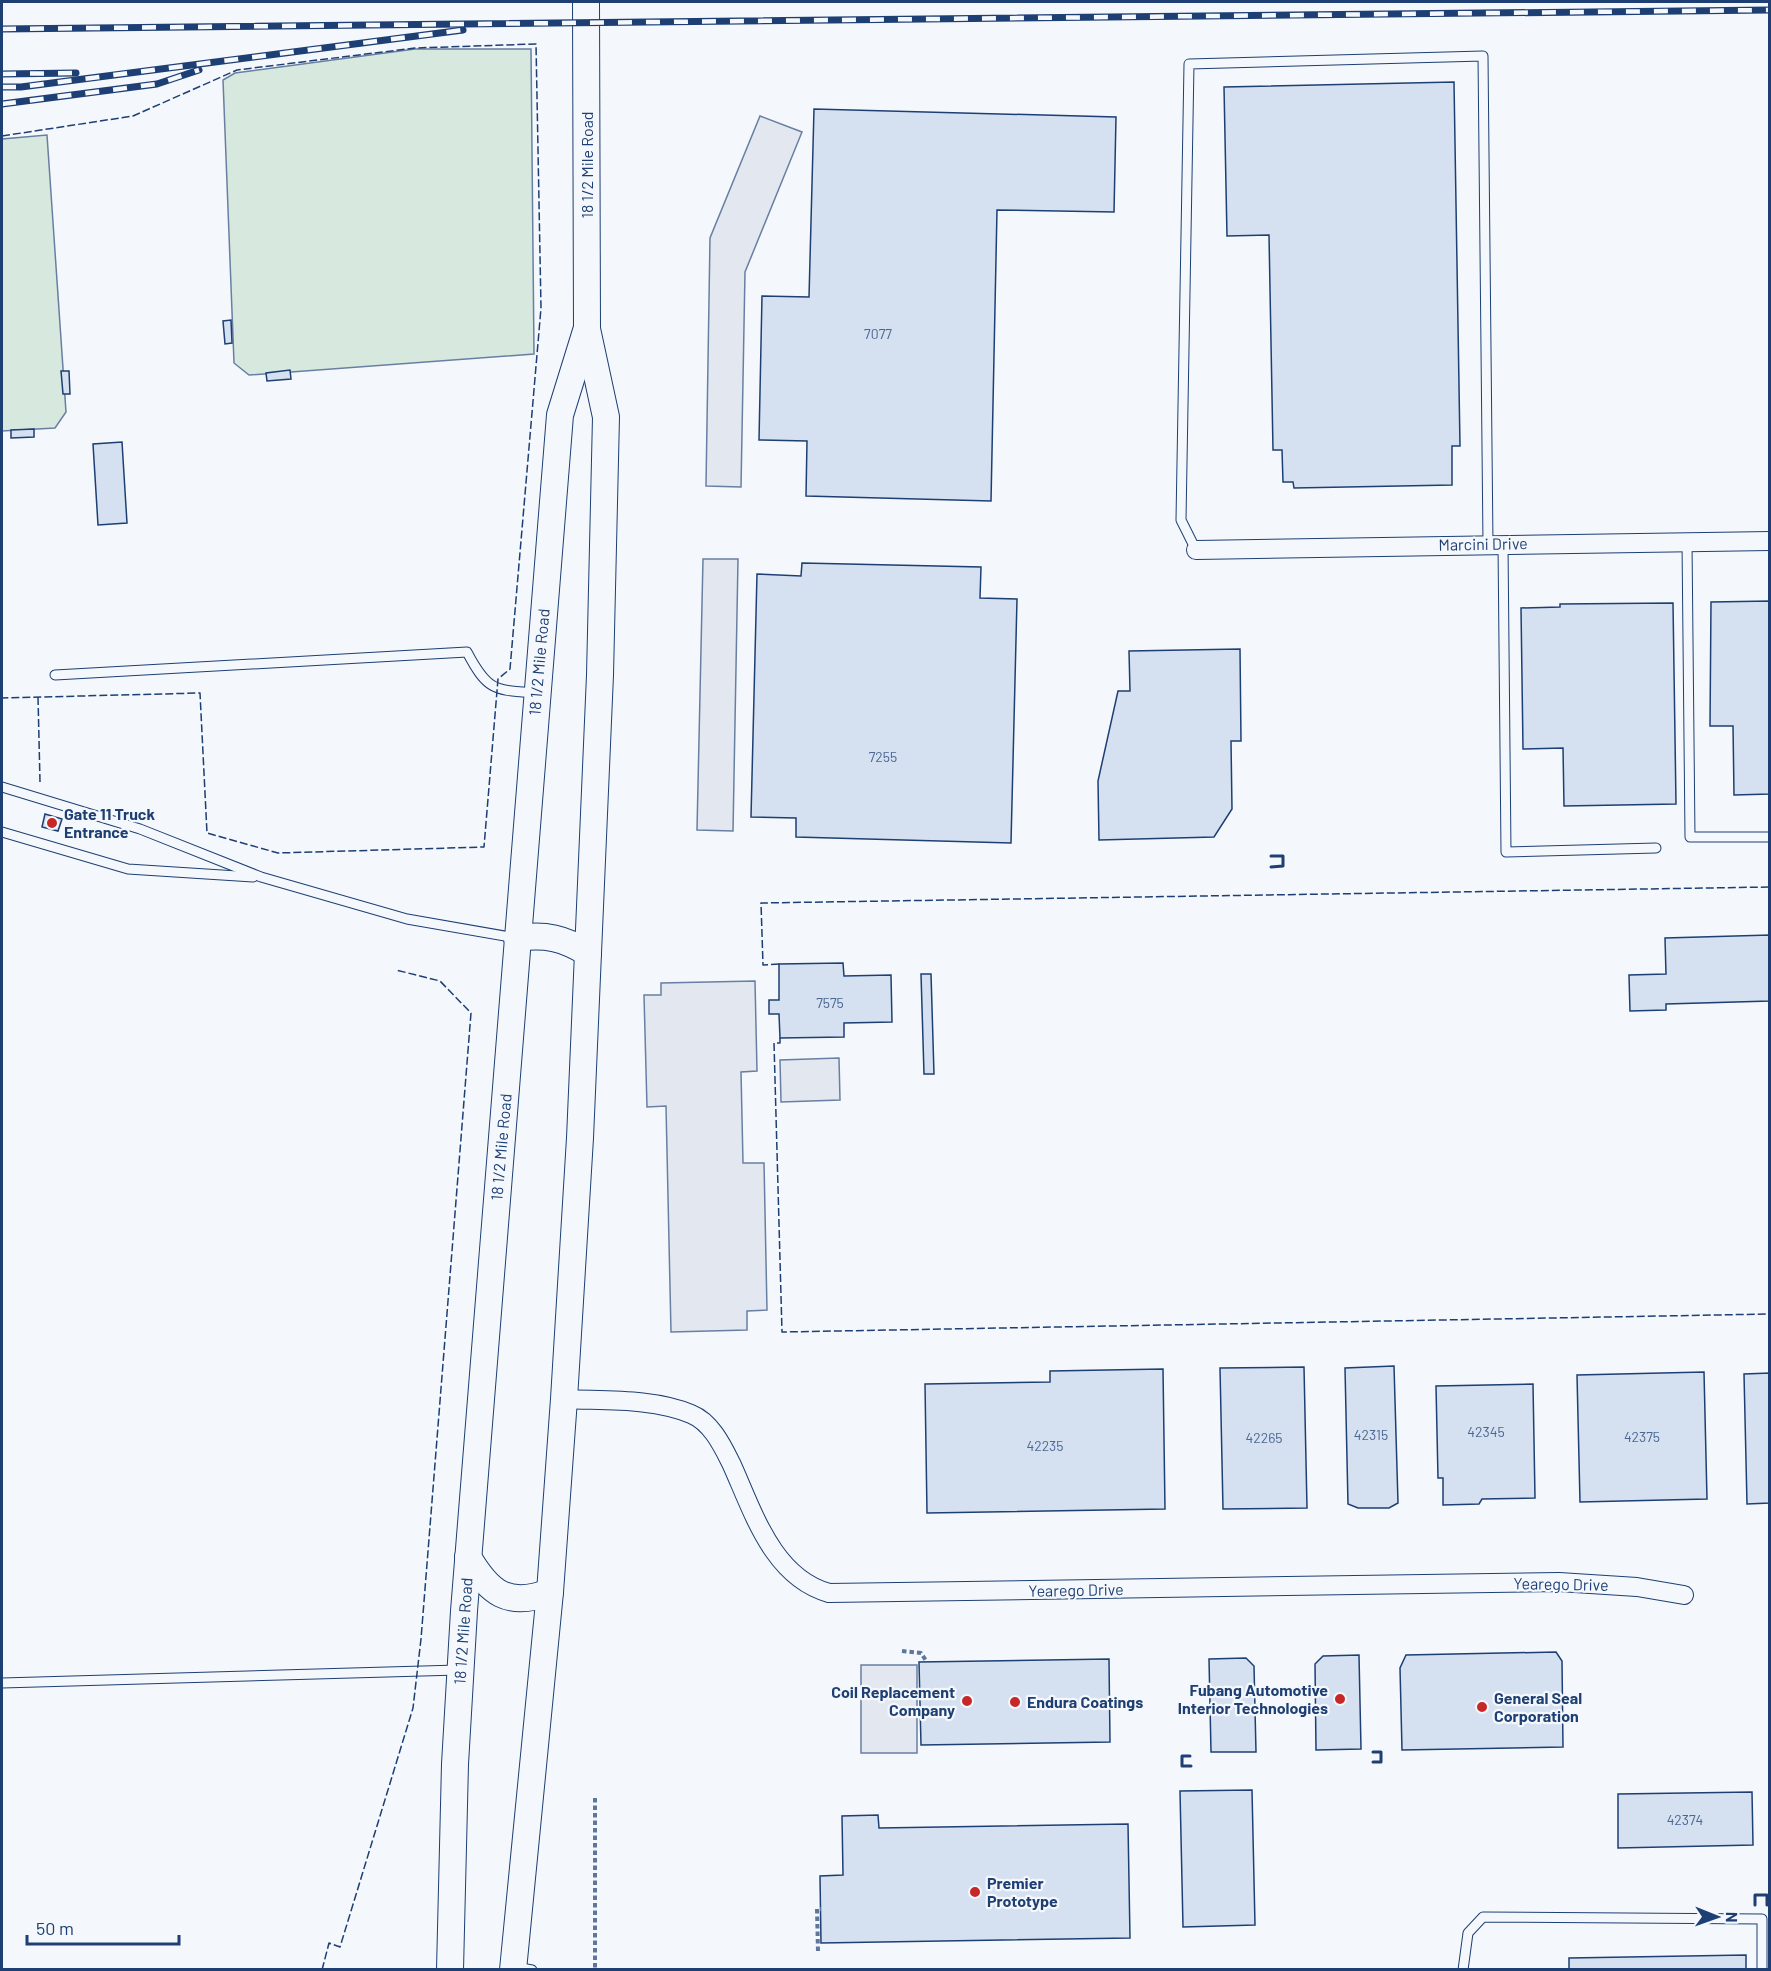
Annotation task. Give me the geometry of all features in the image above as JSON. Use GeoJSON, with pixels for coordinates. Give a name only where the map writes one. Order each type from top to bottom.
{"type":"FeatureCollection","features":[{"type":"Feature","properties":{"kind":"street","name":"18 1/2 Mile Road"},"geometry":{"type":"LineString","coordinates":[[519,1969],[564,1399],[588,953],[600,675],[606,417],[587,329],[586,2]]}},
{"type":"Feature","properties":{"kind":"street","name":"18 1/2 Mile Road"},"geometry":{"type":"LineString","coordinates":[[450,1970],[460,1670],[560,415],[587,329]]}},
{"type":"Feature","properties":{"kind":"street","name":"Marcini Drive"},"geometry":{"type":"LineString","coordinates":[[1196,550],[1770,541]]}},
{"type":"Feature","properties":{"kind":"street"},"geometry":{"type":"LineString","coordinates":[[517,938],[544,935],[559,938],[588,953]]}},
{"type":"Feature","properties":{"kind":"street","name":"Yearego Drive"},"geometry":{"type":"LineString","coordinates":[[564,1399],[648,1404],[694,1415],[712,1430],[724,1449],[762,1529],[783,1564],[797,1579],[812,1588],[829,1593],[1559,1582],[1626,1586],[1684,1595]]}},
{"type":"Feature","properties":{"kind":"street"},"geometry":{"type":"LineString","coordinates":[[468,1557],[485,1582],[504,1596],[534,1598],[550,1592]]}},
{"type":"Feature","properties":{"kind":"lane"},"geometry":{"type":"LineString","coordinates":[[1196,550],[1181,520],[1189,64],[1483,56],[1495,544],[1506,852],[1656,848]]}},
{"type":"Feature","properties":{"kind":"lane"},"geometry":{"type":"LineString","coordinates":[[1686,542],[1690,837],[1770,837]]}},
{"type":"Feature","properties":{"kind":"lane"},"geometry":{"type":"LineString","coordinates":[[55,675],[467,652],[478,672],[498,690],[537,693]]}},
{"type":"Feature","properties":{"kind":"lane"},"geometry":{"type":"LineString","coordinates":[[2,787],[140,829],[261,877],[407,919],[517,938]]}},
{"type":"Feature","properties":{"kind":"lane"},"geometry":{"type":"LineString","coordinates":[[2,832],[128,869],[261,877]]}},
{"type":"Feature","properties":{"kind":"lane"},"geometry":{"type":"LineString","coordinates":[[2,1683],[460,1670]]}},
{"type":"Feature","properties":{"kind":"lane"},"geometry":{"type":"LineString","coordinates":[[1463,1970],[1468,1933],[1483,1917],[1762,1919],[1762,1970]]}},
{"type":"Feature","properties":{"kind":"path"},"geometry":{"type":"LineString","coordinates":[[902,1651],[921,1653],[927,1662]]}},
{"type":"Feature","properties":{"kind":"path"},"geometry":{"type":"LineString","coordinates":[[595,1798],[595,1970]]}},
{"type":"Feature","properties":{"kind":"path"},"geometry":{"type":"LineString","coordinates":[[818,1951],[817,1909],[821,1909]]}},
{"type":"Feature","properties":{"kind":"shaded area"},"geometry":{"type":"Polygon","coordinates":[[[415,49],[531,49],[534,354],[249,375],[234,363],[223,80],[235,73],[415,49]]]}},
{"type":"Feature","properties":{"kind":"shaded area"},"geometry":{"type":"Polygon","coordinates":[[[760,116],[802,132],[745,272],[741,487],[706,486],[710,238],[760,116]]]}},
{"type":"Feature","properties":{"kind":"shaded area"},"geometry":{"type":"Polygon","coordinates":[[[47,135],[66,412],[55,428],[2,431],[2,139],[47,135]]]}},
{"type":"Feature","properties":{"kind":"shaded area"},"geometry":{"type":"Polygon","coordinates":[[[703,559],[738,559],[733,831],[697,830],[703,559]]]}},
{"type":"Feature","properties":{"kind":"shaded area"},"geometry":{"type":"Polygon","coordinates":[[[755,981],[757,1071],[741,1072],[743,1163],[764,1163],[767,1310],[747,1311],[747,1330],[671,1332],[666,1106],[647,1107],[644,995],[661,995],[661,983],[755,981]]]}},
{"type":"Feature","properties":{"kind":"shaded area"},"geometry":{"type":"Polygon","coordinates":[[[839,1058],[840,1100],[781,1102],[780,1060],[839,1058]]]}},
{"type":"Feature","properties":{"kind":"shaded area"},"geometry":{"type":"Polygon","coordinates":[[[861,1665],[917,1665],[917,1753],[861,1753],[861,1665]]]}},
{"type":"Feature","properties":{"kind":"building"},"geometry":{"type":"Polygon","coordinates":[[[1454,82],[1460,446],[1452,446],[1452,485],[1294,488],[1293,482],[1283,482],[1282,450],[1273,450],[1269,235],[1227,236],[1224,87],[1454,82]]]}},
{"type":"Feature","properties":{"kind":"building"},"geometry":{"type":"Polygon","coordinates":[[[814,109],[1116,117],[1114,212],[997,210],[991,501],[806,496],[807,441],[759,440],[762,296],[809,297],[814,109]]]}},
{"type":"Feature","properties":{"kind":"building"},"geometry":{"type":"Polygon","coordinates":[[[231,320],[232,343],[225,344],[223,321],[231,320]]]}},
{"type":"Feature","properties":{"kind":"building"},"geometry":{"type":"Polygon","coordinates":[[[290,370],[291,379],[267,381],[266,373],[290,370]]]}},
{"type":"Feature","properties":{"kind":"building"},"geometry":{"type":"Polygon","coordinates":[[[61,371],[69,371],[70,394],[63,394],[61,371]]]}},
{"type":"Feature","properties":{"kind":"building"},"geometry":{"type":"Polygon","coordinates":[[[34,429],[34,437],[11,438],[11,430],[34,429]]]}},
{"type":"Feature","properties":{"kind":"building"},"geometry":{"type":"Polygon","coordinates":[[[122,442],[127,523],[98,525],[93,444],[122,442]]]}},
{"type":"Feature","properties":{"kind":"building"},"geometry":{"type":"Polygon","coordinates":[[[802,563],[981,567],[980,598],[1017,599],[1011,843],[796,837],[796,818],[751,817],[757,574],[801,576],[802,563]]]}},
{"type":"Feature","properties":{"kind":"building"},"geometry":{"type":"Polygon","coordinates":[[[1770,601],[1770,794],[1734,795],[1733,726],[1710,726],[1711,602],[1770,601]]]}},
{"type":"Feature","properties":{"kind":"building"},"geometry":{"type":"Polygon","coordinates":[[[1673,603],[1676,804],[1564,806],[1563,748],[1523,749],[1521,608],[1560,607],[1560,604],[1673,603]]]}},
{"type":"Feature","properties":{"kind":"building"},"geometry":{"type":"Polygon","coordinates":[[[1240,649],[1241,741],[1231,741],[1232,809],[1214,837],[1099,840],[1098,781],[1118,691],[1130,691],[1129,651],[1240,649]]]}},
{"type":"Feature","properties":{"kind":"building","name":"Gate 11 Truck Entrance"},"geometry":{"type":"Polygon","coordinates":[[[45,814],[62,819],[58,831],[42,827],[45,814]]]}},
{"type":"Feature","properties":{"kind":"building"},"geometry":{"type":"Polygon","coordinates":[[[1770,935],[1770,1001],[1666,1004],[1666,1010],[1630,1011],[1629,975],[1666,974],[1665,938],[1770,935]]]}},
{"type":"Feature","properties":{"kind":"building"},"geometry":{"type":"Polygon","coordinates":[[[843,963],[844,976],[891,975],[892,1022],[844,1023],[844,1037],[780,1038],[779,1014],[769,1014],[769,1000],[779,1000],[779,964],[843,963]]]}},
{"type":"Feature","properties":{"kind":"building"},"geometry":{"type":"Polygon","coordinates":[[[921,974],[931,974],[934,1074],[924,1074],[921,974]]]}},
{"type":"Feature","properties":{"kind":"building"},"geometry":{"type":"Polygon","coordinates":[[[1394,1366],[1398,1503],[1389,1508],[1358,1508],[1348,1504],[1345,1368],[1394,1366]]]}},
{"type":"Feature","properties":{"kind":"building"},"geometry":{"type":"Polygon","coordinates":[[[1304,1367],[1307,1508],[1223,1509],[1220,1368],[1304,1367]]]}},
{"type":"Feature","properties":{"kind":"building"},"geometry":{"type":"Polygon","coordinates":[[[1163,1369],[1165,1509],[927,1513],[925,1384],[1050,1382],[1050,1371],[1163,1369]]]}},
{"type":"Feature","properties":{"kind":"building"},"geometry":{"type":"Polygon","coordinates":[[[1704,1372],[1707,1499],[1580,1502],[1577,1375],[1704,1372]]]}},
{"type":"Feature","properties":{"kind":"building"},"geometry":{"type":"Polygon","coordinates":[[[1770,1373],[1770,1503],[1747,1504],[1744,1374],[1770,1373]]]}},
{"type":"Feature","properties":{"kind":"building"},"geometry":{"type":"Polygon","coordinates":[[[1533,1384],[1535,1498],[1482,1499],[1479,1504],[1443,1505],[1443,1478],[1438,1478],[1436,1386],[1533,1384]]]}},
{"type":"Feature","properties":{"kind":"building","name":"General Seal Corporation"},"geometry":{"type":"Polygon","coordinates":[[[1556,1652],[1562,1661],[1563,1747],[1402,1750],[1400,1668],[1406,1655],[1556,1652]]]}},
{"type":"Feature","properties":{"kind":"building"},"geometry":{"type":"Polygon","coordinates":[[[1359,1655],[1361,1749],[1316,1750],[1315,1664],[1323,1656],[1359,1655]]]}},
{"type":"Feature","properties":{"kind":"building"},"geometry":{"type":"Polygon","coordinates":[[[1246,1658],[1254,1666],[1256,1752],[1211,1752],[1209,1659],[1246,1658]]]}},
{"type":"Feature","properties":{"kind":"building","name":"Endura Coatings"},"geometry":{"type":"Polygon","coordinates":[[[1109,1659],[1110,1742],[921,1745],[919,1662],[1109,1659]]]}},
{"type":"Feature","properties":{"kind":"building"},"geometry":{"type":"Polygon","coordinates":[[[1252,1790],[1255,1925],[1183,1927],[1180,1791],[1252,1790]]]}},
{"type":"Feature","properties":{"kind":"building"},"geometry":{"type":"Polygon","coordinates":[[[1752,1792],[1753,1845],[1618,1848],[1618,1794],[1752,1792]]]}},
{"type":"Feature","properties":{"kind":"building","name":"Premier Prototype"},"geometry":{"type":"Polygon","coordinates":[[[878,1815],[879,1828],[1128,1824],[1130,1938],[821,1943],[820,1876],[843,1875],[842,1816],[878,1815]]]}},
{"type":"Feature","properties":{"kind":"building"},"geometry":{"type":"Polygon","coordinates":[[[1746,1955],[1746,1970],[1569,1970],[1569,1958],[1746,1955]]]}},
{"type":"Feature","properties":{"kind":"railway"},"geometry":{"type":"LineString","coordinates":[[2,29],[1770,10]]}},
{"type":"Feature","properties":{"kind":"railway"},"geometry":{"type":"LineString","coordinates":[[2,87],[21,87],[463,30]]}},
{"type":"Feature","properties":{"kind":"railway"},"geometry":{"type":"LineString","coordinates":[[2,104],[157,84],[199,70]]}},
{"type":"Feature","properties":{"kind":"railway"},"geometry":{"type":"LineString","coordinates":[[2,74],[76,73]]}},
{"type":"Feature","properties":{"kind":"fence"},"geometry":{"type":"LineString","coordinates":[[2,136],[133,116],[237,70],[415,48],[536,44],[541,308],[510,669],[498,679],[484,847],[278,853],[207,833],[200,693],[2,698]]}},
{"type":"Feature","properties":{"kind":"fence"},"geometry":{"type":"LineString","coordinates":[[38,697],[40,782]]}},
{"type":"Feature","properties":{"kind":"fence"},"geometry":{"type":"LineString","coordinates":[[779,964],[763,965],[761,903],[1770,887]]}},
{"type":"Feature","properties":{"kind":"fence"},"geometry":{"type":"LineString","coordinates":[[322,1970],[329,1943],[340,1947],[413,1708],[421,1639],[471,1013],[440,981],[396,970]]}},
{"type":"Feature","properties":{"kind":"fence"},"geometry":{"type":"LineString","coordinates":[[780,1038],[780,1043],[774,1043],[782,1332],[1770,1314]]}},
{"type":"Feature","properties":{"kind":"wall"},"geometry":{"type":"LineString","coordinates":[[1271,856],[1283,856],[1283,866],[1271,867]]}},
{"type":"Feature","properties":{"kind":"wall"},"geometry":{"type":"LineString","coordinates":[[1373,1752],[1381,1752],[1381,1762],[1373,1762]]}},
{"type":"Feature","properties":{"kind":"wall"},"geometry":{"type":"LineString","coordinates":[[1190,1756],[1182,1756],[1182,1766],[1191,1766]]}},
{"type":"Feature","properties":{"kind":"wall"},"geometry":{"type":"LineString","coordinates":[[1755,1905],[1755,1895],[1767,1895],[1767,1905]]}},
{"type":"Feature","properties":{"kind":"place","name":"Gate 11 Truck Entrance"},"geometry":{"type":"Point","coordinates":[52,823]}},
{"type":"Feature","properties":{"kind":"place","name":"Fubang Automotive Interior Technologies"},"geometry":{"type":"Point","coordinates":[1340,1699]}},
{"type":"Feature","properties":{"kind":"place","name":"Coil Replacement Company"},"geometry":{"type":"Point","coordinates":[967,1701]}},
{"type":"Feature","properties":{"kind":"place","name":"Endura Coatings"},"geometry":{"type":"Point","coordinates":[1015,1702]}},
{"type":"Feature","properties":{"kind":"place","name":"General Seal Corporation"},"geometry":{"type":"Point","coordinates":[1482,1707]}},
{"type":"Feature","properties":{"kind":"place","name":"Premier Prototype"},"geometry":{"type":"Point","coordinates":[975,1892]}}]}
